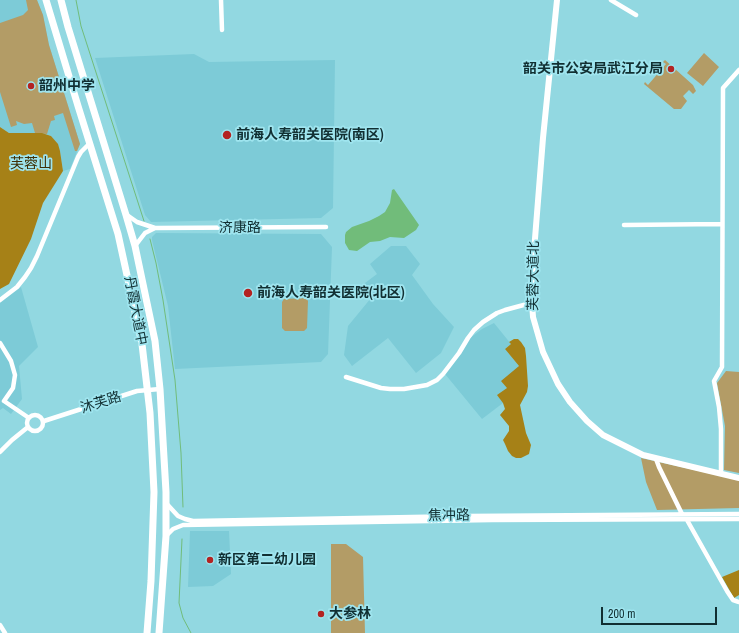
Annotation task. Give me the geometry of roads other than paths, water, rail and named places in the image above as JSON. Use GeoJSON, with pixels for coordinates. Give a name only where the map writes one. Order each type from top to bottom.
{"type":"FeatureCollection","features":[{"type":"Feature","properties":{"kind":"main road","name":"丹霞大道中"},"geometry":{"type":"LineString","coordinates":[[46,0],[118,234],[142,344],[152,438],[154,499],[152,581],[147,633]]}},
{"type":"Feature","properties":{"kind":"main road","name":"丹霞大道中"},"geometry":{"type":"LineString","coordinates":[[61,0],[70,35],[135,246],[155,341],[165,462],[166,503],[166,536],[159,633]]}},
{"type":"Feature","properties":{"kind":"main road","name":"芙蓉大道北"},"geometry":{"type":"LineString","coordinates":[[557,0],[543,138],[531,303],[536,329],[543,352],[558,384],[570,402],[587,421],[603,435],[632,450],[656,459],[739,478]]}},
{"type":"Feature","properties":{"kind":"street"},"geometry":{"type":"LineString","coordinates":[[221,0],[222,30]]}},
{"type":"Feature","properties":{"kind":"street"},"geometry":{"type":"LineString","coordinates":[[611,0],[636,15]]}},
{"type":"Feature","properties":{"kind":"street"},"geometry":{"type":"LineString","coordinates":[[721,474],[721,429],[714,381],[722,367],[723,88],[739,70]]}},
{"type":"Feature","properties":{"kind":"street"},"geometry":{"type":"LineString","coordinates":[[0,300],[17,287],[31,268],[78,157],[90,143]]}},
{"type":"Feature","properties":{"kind":"street","name":"济康路"},"geometry":{"type":"LineString","coordinates":[[126,215],[137,222],[155,228],[326,227]]}},
{"type":"Feature","properties":{"kind":"street"},"geometry":{"type":"LineString","coordinates":[[624,225],[722,224]]}},
{"type":"Feature","properties":{"kind":"street"},"geometry":{"type":"LineString","coordinates":[[135,246],[145,232],[155,228]]}},
{"type":"Feature","properties":{"kind":"street"},"geometry":{"type":"LineString","coordinates":[[346,377],[381,388],[390,389],[404,389],[427,385],[437,380],[443,374],[474,330],[483,322],[496,313],[531,303]]}},
{"type":"Feature","properties":{"kind":"street"},"geometry":{"type":"LineString","coordinates":[[0,343],[11,361],[15,376],[13,388],[4,401],[29,418]]}},
{"type":"Feature","properties":{"kind":"street","name":"沐芙路"},"geometry":{"type":"LineString","coordinates":[[44,421],[137,392],[160,389]]}},
{"type":"Feature","properties":{"kind":"street"},"geometry":{"type":"LineString","coordinates":[[36,415],[41,417],[44,421],[42,429],[37,431],[32,431],[28,427],[27,422],[29,418],[36,415]]}},
{"type":"Feature","properties":{"kind":"street"},"geometry":{"type":"LineString","coordinates":[[0,452],[18,434],[28,427]]}},
{"type":"Feature","properties":{"kind":"street"},"geometry":{"type":"LineString","coordinates":[[656,459],[682,514]]}},
{"type":"Feature","properties":{"kind":"street","name":"焦冲路"},"geometry":{"type":"LineString","coordinates":[[166,503],[181,518],[193,520],[739,514]]}},
{"type":"Feature","properties":{"kind":"street","name":"焦冲路"},"geometry":{"type":"LineString","coordinates":[[166,536],[173,529],[183,525],[492,520],[739,519]]}},
{"type":"Feature","properties":{"kind":"street"},"geometry":{"type":"LineString","coordinates":[[687,520],[727,591],[733,600],[739,602]]}},
{"type":"Feature","properties":{"kind":"street"},"geometry":{"type":"LineString","coordinates":[[0,625],[5,633]]}},
{"type":"Feature","properties":{"kind":"waterway"},"geometry":{"type":"LineString","coordinates":[[76,0],[81,26],[144,221]]}},
{"type":"Feature","properties":{"kind":"waterway"},"geometry":{"type":"LineString","coordinates":[[150,239],[163,300],[175,380],[181,453],[183,507]]}},
{"type":"Feature","properties":{"kind":"waterway"},"geometry":{"type":"LineString","coordinates":[[182,539],[179,603],[183,618],[191,633]]}},
{"type":"Feature","properties":{"kind":"place","name":"韶关市公安局武江分局"},"geometry":{"type":"Point","coordinates":[671,69]}},
{"type":"Feature","properties":{"kind":"place","name":"韶州中学"},"geometry":{"type":"Point","coordinates":[31,86]}},
{"type":"Feature","properties":{"kind":"place","name":"前海人寿韶关医院(南区)"},"geometry":{"type":"Point","coordinates":[227,135]}},
{"type":"Feature","properties":{"kind":"place","name":"前海人寿韶关医院(北区)"},"geometry":{"type":"Point","coordinates":[248,293]}},
{"type":"Feature","properties":{"kind":"place","name":"新区第二幼儿园"},"geometry":{"type":"Point","coordinates":[210,560]}},
{"type":"Feature","properties":{"kind":"place","name":"大参林"},"geometry":{"type":"Point","coordinates":[321,614]}},
{"type":"Feature","properties":{"kind":"park label","name":"芙蓉山"},"geometry":{"type":"Point","coordinates":[31,164]}}]}
